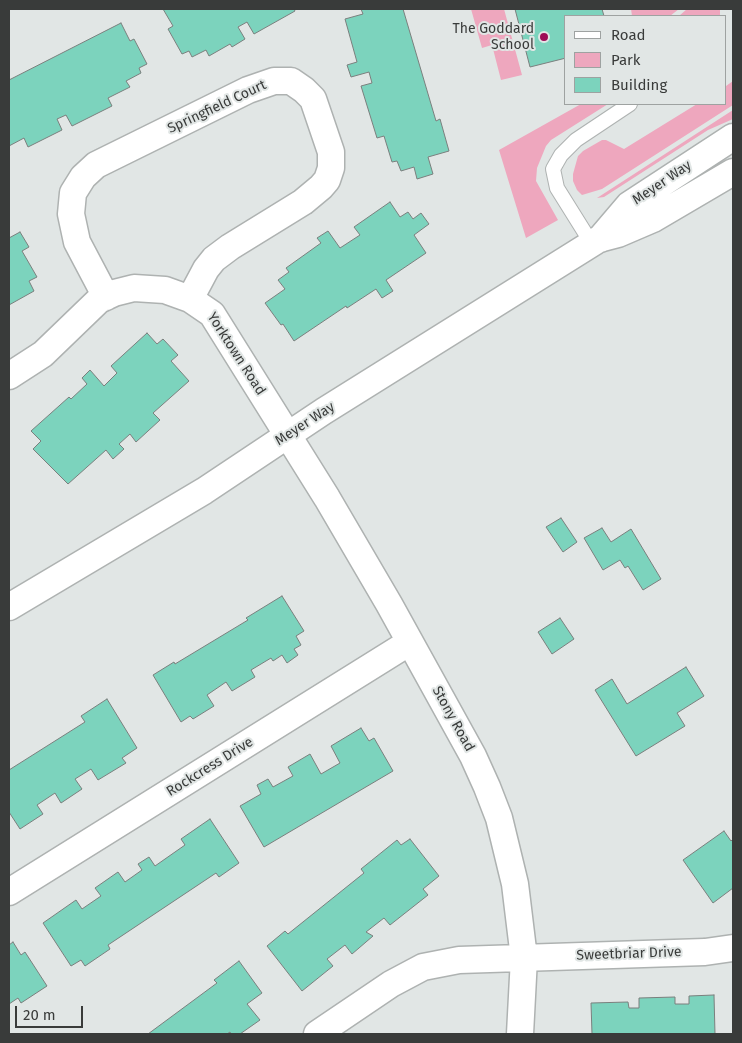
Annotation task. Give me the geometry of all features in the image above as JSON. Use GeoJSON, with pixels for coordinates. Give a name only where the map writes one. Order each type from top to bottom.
{"type":"FeatureCollection","features":[{"type":"Feature","properties":{"kind":"street","name":"Springfield Court"},"geometry":{"type":"LineString","coordinates":[[106,297],[77,242],[71,214],[73,192],[83,177],[96,165],[248,90],[274,81],[291,82],[304,90],[313,99],[330,152],[332,168],[327,180],[303,202],[214,259],[206,269],[190,298]]}},
{"type":"Feature","properties":{"kind":"street","name":"Meyer Way"},"geometry":{"type":"LineString","coordinates":[[596,242],[629,205],[733,136]]}},
{"type":"Feature","properties":{"kind":"street","name":"Meyer Way"},"geometry":{"type":"LineString","coordinates":[[9,607],[204,491],[288,435],[596,242],[653,219],[733,172]]}},
{"type":"Feature","properties":{"kind":"street","name":"Yorktown Road"},"geometry":{"type":"LineString","coordinates":[[106,297],[125,290],[139,288],[165,290],[190,298],[212,314],[288,435]]}},
{"type":"Feature","properties":{"kind":"street"},"geometry":{"type":"LineString","coordinates":[[9,376],[43,354],[99,300],[106,297]]}},
{"type":"Feature","properties":{"kind":"street","name":"Stony Road"},"geometry":{"type":"LineString","coordinates":[[288,435],[327,498],[410,642],[473,756],[496,810],[515,884],[524,958],[520,1034]]}},
{"type":"Feature","properties":{"kind":"street","name":"Rockcress Drive"},"geometry":{"type":"LineString","coordinates":[[9,892],[410,642]]}},
{"type":"Feature","properties":{"kind":"street","name":"Sweetbriar Drive"},"geometry":{"type":"LineString","coordinates":[[317,1034],[391,984],[423,967],[459,960],[705,952],[733,948]]}},
{"type":"Feature","properties":{"kind":"lane"},"geometry":{"type":"LineString","coordinates":[[596,242],[556,188],[553,169],[561,155],[576,140],[628,105]]}},
{"type":"Feature","properties":{"kind":"green space"},"geometry":{"type":"Polygon","coordinates":[[[471,9],[504,9],[522,75],[501,80],[492,45],[482,48],[471,9]]]}},
{"type":"Feature","properties":{"kind":"green space"},"geometry":{"type":"Polygon","coordinates":[[[631,9],[679,9],[671,15],[632,15],[631,9]]]}},
{"type":"Feature","properties":{"kind":"green space"},"geometry":{"type":"Polygon","coordinates":[[[687,9],[720,9],[720,15],[680,15],[687,9]]]}},
{"type":"Feature","properties":{"kind":"green space"},"geometry":{"type":"Polygon","coordinates":[[[733,81],[733,105],[602,189],[582,195],[577,190],[573,181],[573,174],[578,156],[583,151],[602,140],[606,140],[624,149],[695,105],[727,105],[727,85],[733,81]]]}},
{"type":"Feature","properties":{"kind":"green space"},"geometry":{"type":"Polygon","coordinates":[[[579,105],[606,105],[551,140],[546,146],[537,168],[536,181],[558,220],[526,238],[499,150],[579,105]]]}},
{"type":"Feature","properties":{"kind":"green space"},"geometry":{"type":"Polygon","coordinates":[[[733,110],[733,119],[708,130],[604,197],[597,198],[733,110]]]}},
{"type":"Feature","properties":{"kind":"building"},"geometry":{"type":"Polygon","coordinates":[[[163,9],[294,9],[295,11],[254,34],[247,22],[238,27],[245,39],[232,47],[230,44],[209,56],[206,50],[192,57],[189,51],[182,54],[168,29],[173,26],[163,9]]]}},
{"type":"Feature","properties":{"kind":"building"},"geometry":{"type":"Polygon","coordinates":[[[361,9],[403,9],[436,121],[440,119],[449,151],[428,157],[433,174],[417,179],[414,167],[401,171],[397,161],[392,162],[384,136],[377,138],[361,86],[372,83],[369,72],[351,77],[347,65],[357,62],[345,19],[363,14],[361,9]]]}},
{"type":"Feature","properties":{"kind":"building","name":"The Goddard School"},"geometry":{"type":"Polygon","coordinates":[[[515,9],[602,9],[604,15],[564,15],[564,58],[530,67],[515,9]]]}},
{"type":"Feature","properties":{"kind":"building"},"geometry":{"type":"Polygon","coordinates":[[[121,23],[130,41],[134,39],[147,64],[139,68],[141,73],[126,81],[130,87],[108,98],[112,106],[72,126],[66,115],[57,119],[62,130],[28,147],[24,138],[9,146],[9,80],[121,23]]]}},
{"type":"Feature","properties":{"kind":"building"},"geometry":{"type":"Polygon","coordinates":[[[390,202],[400,217],[408,212],[413,219],[421,213],[429,224],[414,235],[426,253],[386,280],[393,291],[382,298],[376,289],[347,308],[346,306],[294,341],[283,324],[281,325],[265,303],[285,289],[278,280],[289,272],[286,268],[321,243],[317,238],[328,231],[340,248],[360,235],[354,227],[390,202]]]}},
{"type":"Feature","properties":{"kind":"building"},"geometry":{"type":"Polygon","coordinates":[[[20,232],[29,247],[22,251],[37,277],[29,281],[34,291],[9,305],[9,238],[20,232]]]}},
{"type":"Feature","properties":{"kind":"building"},"geometry":{"type":"Polygon","coordinates":[[[147,333],[157,344],[163,339],[178,355],[171,361],[189,381],[153,413],[160,420],[136,442],[130,434],[119,444],[124,449],[113,459],[106,450],[68,484],[33,449],[41,441],[31,431],[69,397],[71,399],[87,384],[82,378],[90,370],[104,386],[117,373],[111,366],[147,333]]]}},
{"type":"Feature","properties":{"kind":"building"},"geometry":{"type":"Polygon","coordinates":[[[561,518],[577,542],[563,552],[546,527],[561,518]]]}},
{"type":"Feature","properties":{"kind":"building"},"geometry":{"type":"Polygon","coordinates":[[[602,528],[611,542],[631,529],[661,579],[643,590],[628,566],[625,568],[620,560],[603,570],[584,538],[602,528]]]}},
{"type":"Feature","properties":{"kind":"building"},"geometry":{"type":"Polygon","coordinates":[[[282,596],[304,631],[296,636],[301,645],[294,649],[298,655],[287,663],[282,655],[273,661],[271,658],[251,670],[255,677],[232,691],[226,682],[207,695],[214,706],[193,719],[190,716],[181,722],[153,675],[174,662],[175,664],[248,620],[246,618],[282,596]]]}},
{"type":"Feature","properties":{"kind":"building"},"geometry":{"type":"Polygon","coordinates":[[[560,618],[574,639],[552,654],[538,632],[560,618]]]}},
{"type":"Feature","properties":{"kind":"building"},"geometry":{"type":"Polygon","coordinates":[[[686,667],[704,696],[677,713],[685,726],[636,756],[595,690],[612,679],[627,704],[686,667]]]}},
{"type":"Feature","properties":{"kind":"building"},"geometry":{"type":"Polygon","coordinates":[[[107,699],[137,748],[122,758],[126,763],[98,780],[91,769],[75,779],[82,789],[61,803],[55,793],[37,805],[43,814],[20,829],[9,812],[9,770],[85,722],[81,716],[107,699]]]}},
{"type":"Feature","properties":{"kind":"building"},"geometry":{"type":"Polygon","coordinates":[[[361,728],[369,741],[374,738],[393,771],[264,847],[240,806],[261,794],[257,785],[268,779],[273,787],[293,776],[288,767],[310,754],[321,774],[340,763],[331,746],[361,728]]]}},
{"type":"Feature","properties":{"kind":"building"},"geometry":{"type":"Polygon","coordinates":[[[210,819],[239,863],[219,877],[216,873],[108,945],[110,949],[85,966],[81,960],[71,966],[43,923],[76,900],[82,909],[101,896],[95,888],[118,872],[125,882],[142,870],[138,864],[149,857],[155,866],[185,845],[181,839],[210,819]]]}},
{"type":"Feature","properties":{"kind":"building"},"geometry":{"type":"Polygon","coordinates":[[[724,831],[731,841],[733,839],[733,888],[713,903],[683,860],[724,831]]]}},
{"type":"Feature","properties":{"kind":"building"},"geometry":{"type":"Polygon","coordinates":[[[410,839],[439,876],[423,889],[428,895],[390,925],[384,918],[366,932],[373,936],[352,954],[345,945],[327,959],[333,966],[302,991],[267,946],[285,931],[288,934],[364,873],[361,869],[397,840],[401,845],[410,839]]]}},
{"type":"Feature","properties":{"kind":"building"},"geometry":{"type":"Polygon","coordinates":[[[13,942],[21,955],[25,952],[47,986],[21,1003],[18,998],[9,1004],[9,945],[13,942]]]}},
{"type":"Feature","properties":{"kind":"building"},"geometry":{"type":"Polygon","coordinates":[[[239,961],[262,993],[247,1004],[260,1020],[240,1034],[231,1034],[230,1032],[227,1034],[148,1034],[217,983],[214,980],[239,961]]]}},
{"type":"Feature","properties":{"kind":"building"},"geometry":{"type":"Polygon","coordinates":[[[714,995],[715,1034],[592,1034],[591,1003],[628,1002],[629,1008],[639,1008],[639,998],[675,997],[675,1004],[689,1004],[689,996],[714,995]]]}},
{"type":"Feature","properties":{"kind":"place","name":"The Goddard School"},"geometry":{"type":"Point","coordinates":[544,37]}}]}
